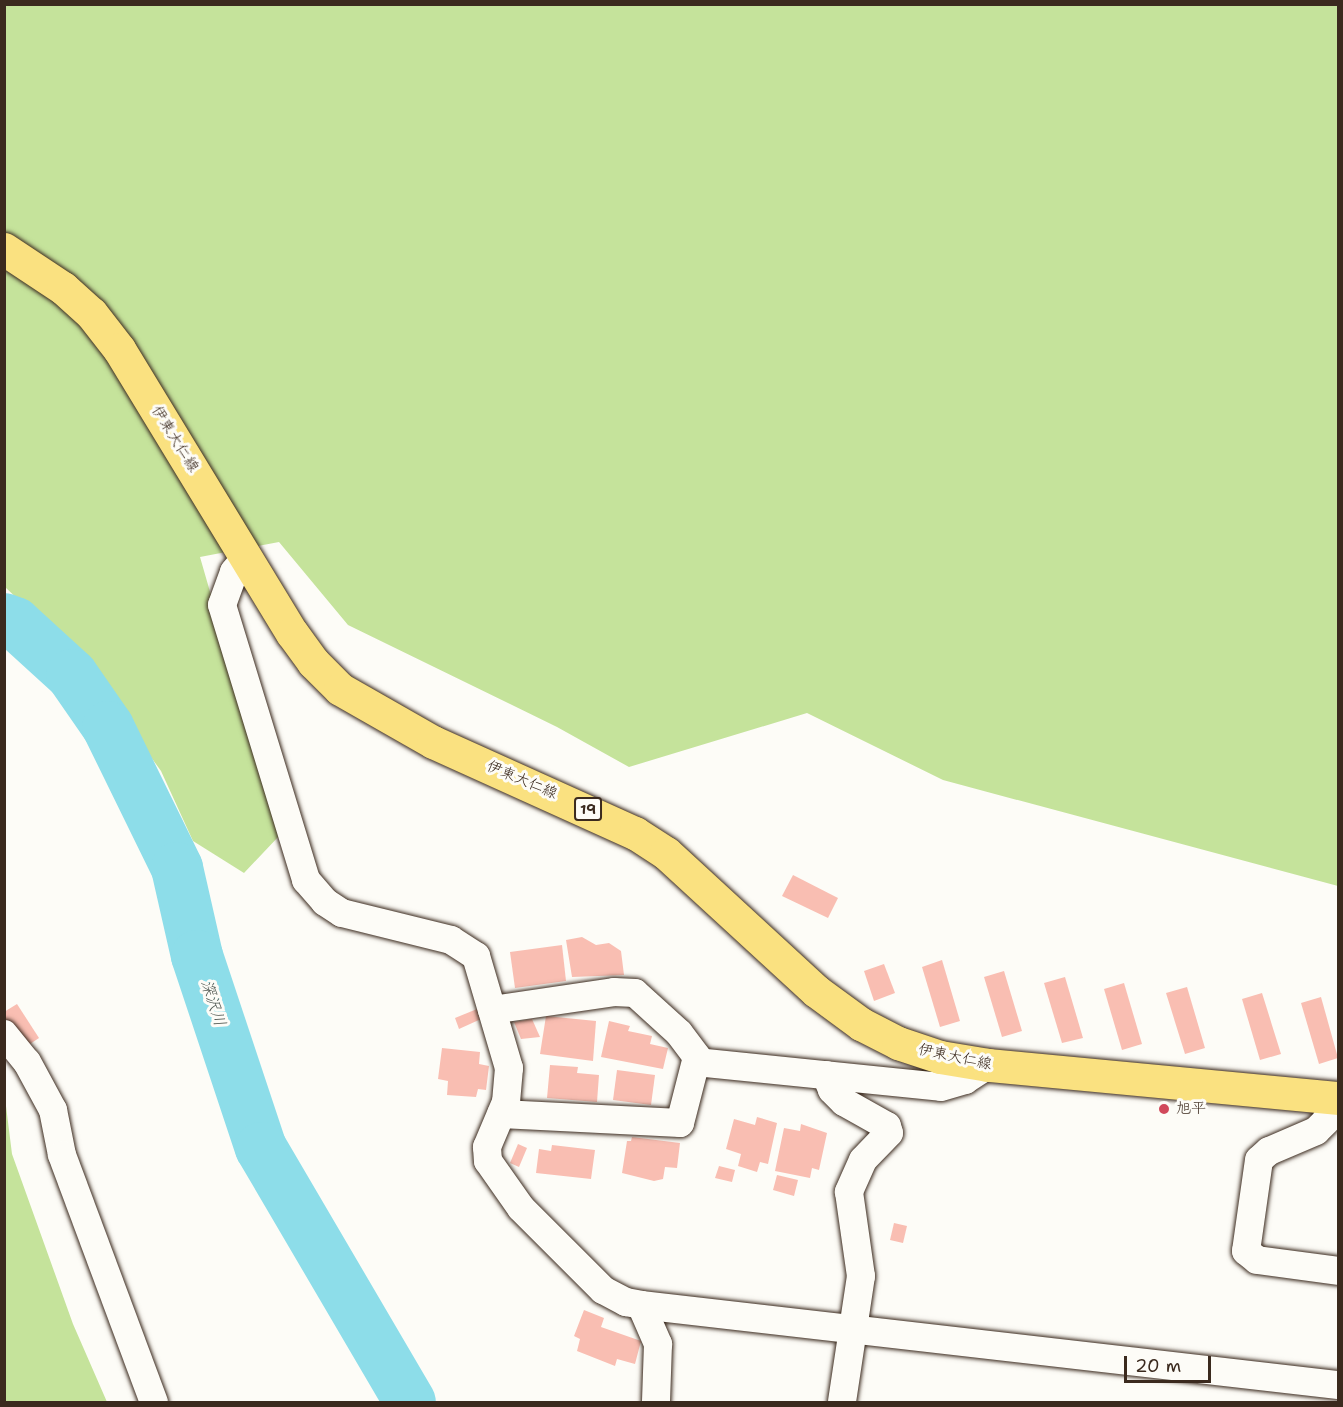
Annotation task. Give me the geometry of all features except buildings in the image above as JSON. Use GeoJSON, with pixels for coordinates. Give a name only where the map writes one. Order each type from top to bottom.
{"type":"FeatureCollection","features":[{"type":"Feature","properties":{"kind":"main road","name":"伊東大仁線"},"geometry":{"type":"LineString","coordinates":[[4,249],[63,288],[98,322],[119,349],[313,662],[340,689],[378,714],[433,742],[635,833],[666,853],[816,991],[861,1024],[909,1047],[988,1065],[1338,1098]]}},
{"type":"Feature","properties":{"kind":"street"},"geometry":{"type":"LineString","coordinates":[[246,557],[234,572],[222,605],[306,880],[325,902],[342,913],[451,940],[466,948],[481,966],[509,1068],[501,1114],[487,1147],[488,1161],[521,1208],[603,1290],[626,1302],[641,1305],[1338,1385]]}},
{"type":"Feature","properties":{"kind":"street"},"geometry":{"type":"LineString","coordinates":[[492,1010],[614,992],[635,993],[696,1052],[696,1062],[680,1123],[501,1114]]}},
{"type":"Feature","properties":{"kind":"street"},"geometry":{"type":"LineString","coordinates":[[4,1034],[27,1062],[53,1110],[62,1155],[154,1402]]}},
{"type":"Feature","properties":{"kind":"street"},"geometry":{"type":"LineString","coordinates":[[696,1062],[941,1087],[965,1080],[988,1065]]}},
{"type":"Feature","properties":{"kind":"street"},"geometry":{"type":"LineString","coordinates":[[826,1075],[832,1090],[844,1102],[887,1126],[889,1133],[863,1160],[849,1192],[861,1276],[842,1402]]}},
{"type":"Feature","properties":{"kind":"street"},"geometry":{"type":"LineString","coordinates":[[1338,1098],[1326,1121],[1316,1131],[1269,1151],[1259,1160],[1246,1251],[1257,1260],[1338,1271]]}},
{"type":"Feature","properties":{"kind":"street"},"geometry":{"type":"LineString","coordinates":[[641,1305],[658,1344],[657,1402]]}},
{"type":"Feature","properties":{"kind":"green space"},"geometry":{"type":"Polygon","coordinates":[[[5,5],[1338,5],[1338,886],[943,780],[807,713],[629,767],[557,727],[348,625],[279,542],[200,557],[280,835],[244,873],[193,841],[161,771],[78,656],[5,587],[5,5]]]}},
{"type":"Feature","properties":{"kind":"green space"},"geometry":{"type":"Polygon","coordinates":[[[4,1090],[12,1154],[73,1324],[107,1402],[5,1402],[4,1090]]]}},
{"type":"Feature","properties":{"kind":"waterway","name":"深沢川"},"geometry":{"type":"LineString","coordinates":[[4,619],[15,623],[72,675],[108,727],[177,868],[197,956],[261,1148],[410,1402]]}},
{"type":"Feature","properties":{"kind":"place","name":"旭平"},"geometry":{"type":"Point","coordinates":[1164,1109]}}]}
